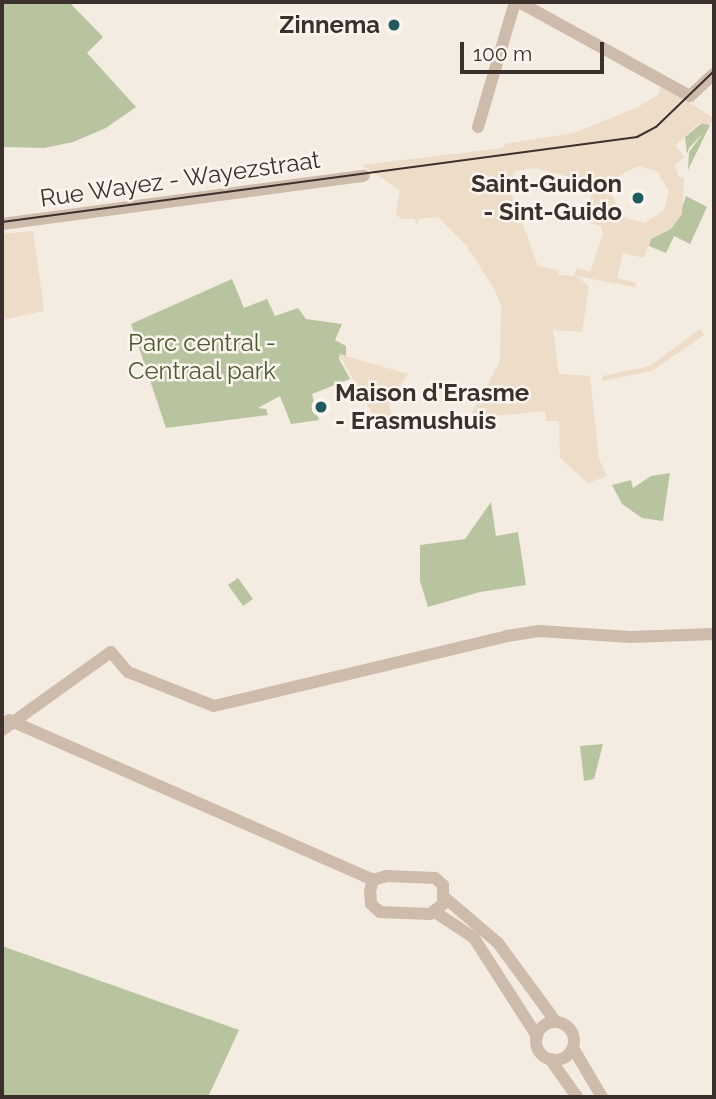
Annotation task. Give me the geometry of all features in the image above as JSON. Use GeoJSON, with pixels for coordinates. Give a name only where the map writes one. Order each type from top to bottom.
{"type":"FeatureCollection","features":[{"type":"Feature","properties":{"kind":"street"},"geometry":{"type":"LineString","coordinates":[[478,127],[517,2],[524,9],[690,96],[714,74]]}},
{"type":"Feature","properties":{"kind":"street","name":"Rue Wayez - Wayezstraat"},"geometry":{"type":"LineString","coordinates":[[2,224],[363,176]]}},
{"type":"Feature","properties":{"kind":"street"},"geometry":{"type":"LineString","coordinates":[[2,730],[8,720],[111,652],[128,672],[214,706],[507,636],[539,631],[631,637],[714,634]]}},
{"type":"Feature","properties":{"kind":"street"},"geometry":{"type":"LineString","coordinates":[[8,720],[373,880],[435,878],[444,897],[498,943],[556,1022],[570,1030],[573,1048],[602,1097]]}},
{"type":"Feature","properties":{"kind":"street"},"geometry":{"type":"LineString","coordinates":[[373,880],[369,897],[374,909],[387,913],[435,912],[474,938],[537,1036],[538,1047],[577,1097]]}},
{"type":"Feature","properties":{"kind":"street"},"geometry":{"type":"LineString","coordinates":[[435,912],[444,897]]}},
{"type":"Feature","properties":{"kind":"street"},"geometry":{"type":"LineString","coordinates":[[537,1036],[544,1026],[556,1022]]}},
{"type":"Feature","properties":{"kind":"street"},"geometry":{"type":"LineString","coordinates":[[550,1059],[565,1057],[573,1048]]}},
{"type":"Feature","properties":{"kind":"green space"},"geometry":{"type":"Polygon","coordinates":[[[2,2],[69,2],[103,37],[87,53],[136,107],[106,128],[73,142],[44,148],[2,147],[2,2]]]}},
{"type":"Feature","properties":{"kind":"green space"},"geometry":{"type":"Polygon","coordinates":[[[703,122],[710,125],[688,170],[689,152],[703,133],[687,154],[685,137],[703,122]]]}},
{"type":"Feature","properties":{"kind":"green space"},"geometry":{"type":"Polygon","coordinates":[[[686,196],[707,207],[690,244],[674,236],[666,253],[649,246],[651,239],[677,221],[686,196]]]}},
{"type":"Feature","properties":{"kind":"green space","name":"Parc central - Centraal park"},"geometry":{"type":"Polygon","coordinates":[[[232,279],[244,308],[267,299],[275,316],[298,308],[306,319],[342,324],[335,340],[346,346],[346,356],[340,354],[339,359],[350,379],[312,394],[319,420],[291,424],[280,396],[258,408],[266,409],[268,415],[166,428],[131,324],[232,279]]]}},
{"type":"Feature","properties":{"kind":"green space"},"geometry":{"type":"Polygon","coordinates":[[[670,473],[663,521],[642,518],[622,504],[612,485],[631,480],[633,488],[651,476],[670,473]]]}},
{"type":"Feature","properties":{"kind":"green space"},"geometry":{"type":"Polygon","coordinates":[[[491,502],[496,536],[518,532],[526,585],[480,592],[428,607],[420,581],[420,545],[465,539],[491,502]]]}},
{"type":"Feature","properties":{"kind":"green space"},"geometry":{"type":"Polygon","coordinates":[[[238,578],[253,599],[243,606],[228,585],[238,578]]]}},
{"type":"Feature","properties":{"kind":"green space"},"geometry":{"type":"Polygon","coordinates":[[[603,744],[594,779],[584,781],[580,746],[603,744]]]}},
{"type":"Feature","properties":{"kind":"green space"},"geometry":{"type":"Polygon","coordinates":[[[2,946],[239,1030],[208,1097],[2,1097],[2,946]]]}},
{"type":"Feature","properties":{"kind":"shaded area"},"geometry":{"type":"Polygon","coordinates":[[[661,84],[713,118],[710,125],[699,123],[675,146],[685,157],[675,165],[678,176],[684,179],[682,214],[671,229],[651,239],[644,258],[623,253],[617,278],[636,283],[635,287],[576,276],[589,286],[582,332],[553,330],[559,374],[590,376],[599,459],[607,476],[588,483],[560,458],[559,421],[546,421],[545,411],[481,417],[464,427],[500,361],[501,306],[495,290],[466,245],[438,217],[419,219],[416,225],[415,219],[401,219],[396,214],[400,190],[362,165],[503,148],[504,144],[574,133],[638,107],[659,94],[661,84]],[[638,166],[617,177],[612,196],[622,217],[645,223],[664,210],[669,191],[657,171],[638,166]],[[535,168],[515,171],[508,184],[538,266],[558,270],[559,275],[574,276],[577,268],[590,272],[603,234],[601,226],[589,223],[592,183],[535,168]]]}},
{"type":"Feature","properties":{"kind":"shaded area"},"geometry":{"type":"Polygon","coordinates":[[[33,231],[44,311],[2,320],[2,234],[33,231]]]}},
{"type":"Feature","properties":{"kind":"shaded area"},"geometry":{"type":"Polygon","coordinates":[[[700,329],[704,335],[652,371],[602,381],[603,376],[650,366],[700,329]]]}},
{"type":"Feature","properties":{"kind":"shaded area"},"geometry":{"type":"Polygon","coordinates":[[[339,354],[408,374],[389,405],[392,417],[374,417],[339,354]]]}},
{"type":"Feature","properties":{"kind":"tram line"},"geometry":{"type":"LineString","coordinates":[[2,222],[637,137],[656,127],[714,71]]}},
{"type":"Feature","properties":{"kind":"place","name":"Zinnema"},"geometry":{"type":"Point","coordinates":[394,25]}},
{"type":"Feature","properties":{"kind":"place","name":"Saint-Guidon - Sint-Guido"},"geometry":{"type":"Point","coordinates":[638,198]}},
{"type":"Feature","properties":{"kind":"place","name":"Maison d'Erasme - Erasmushuis"},"geometry":{"type":"Point","coordinates":[321,407]}}]}
